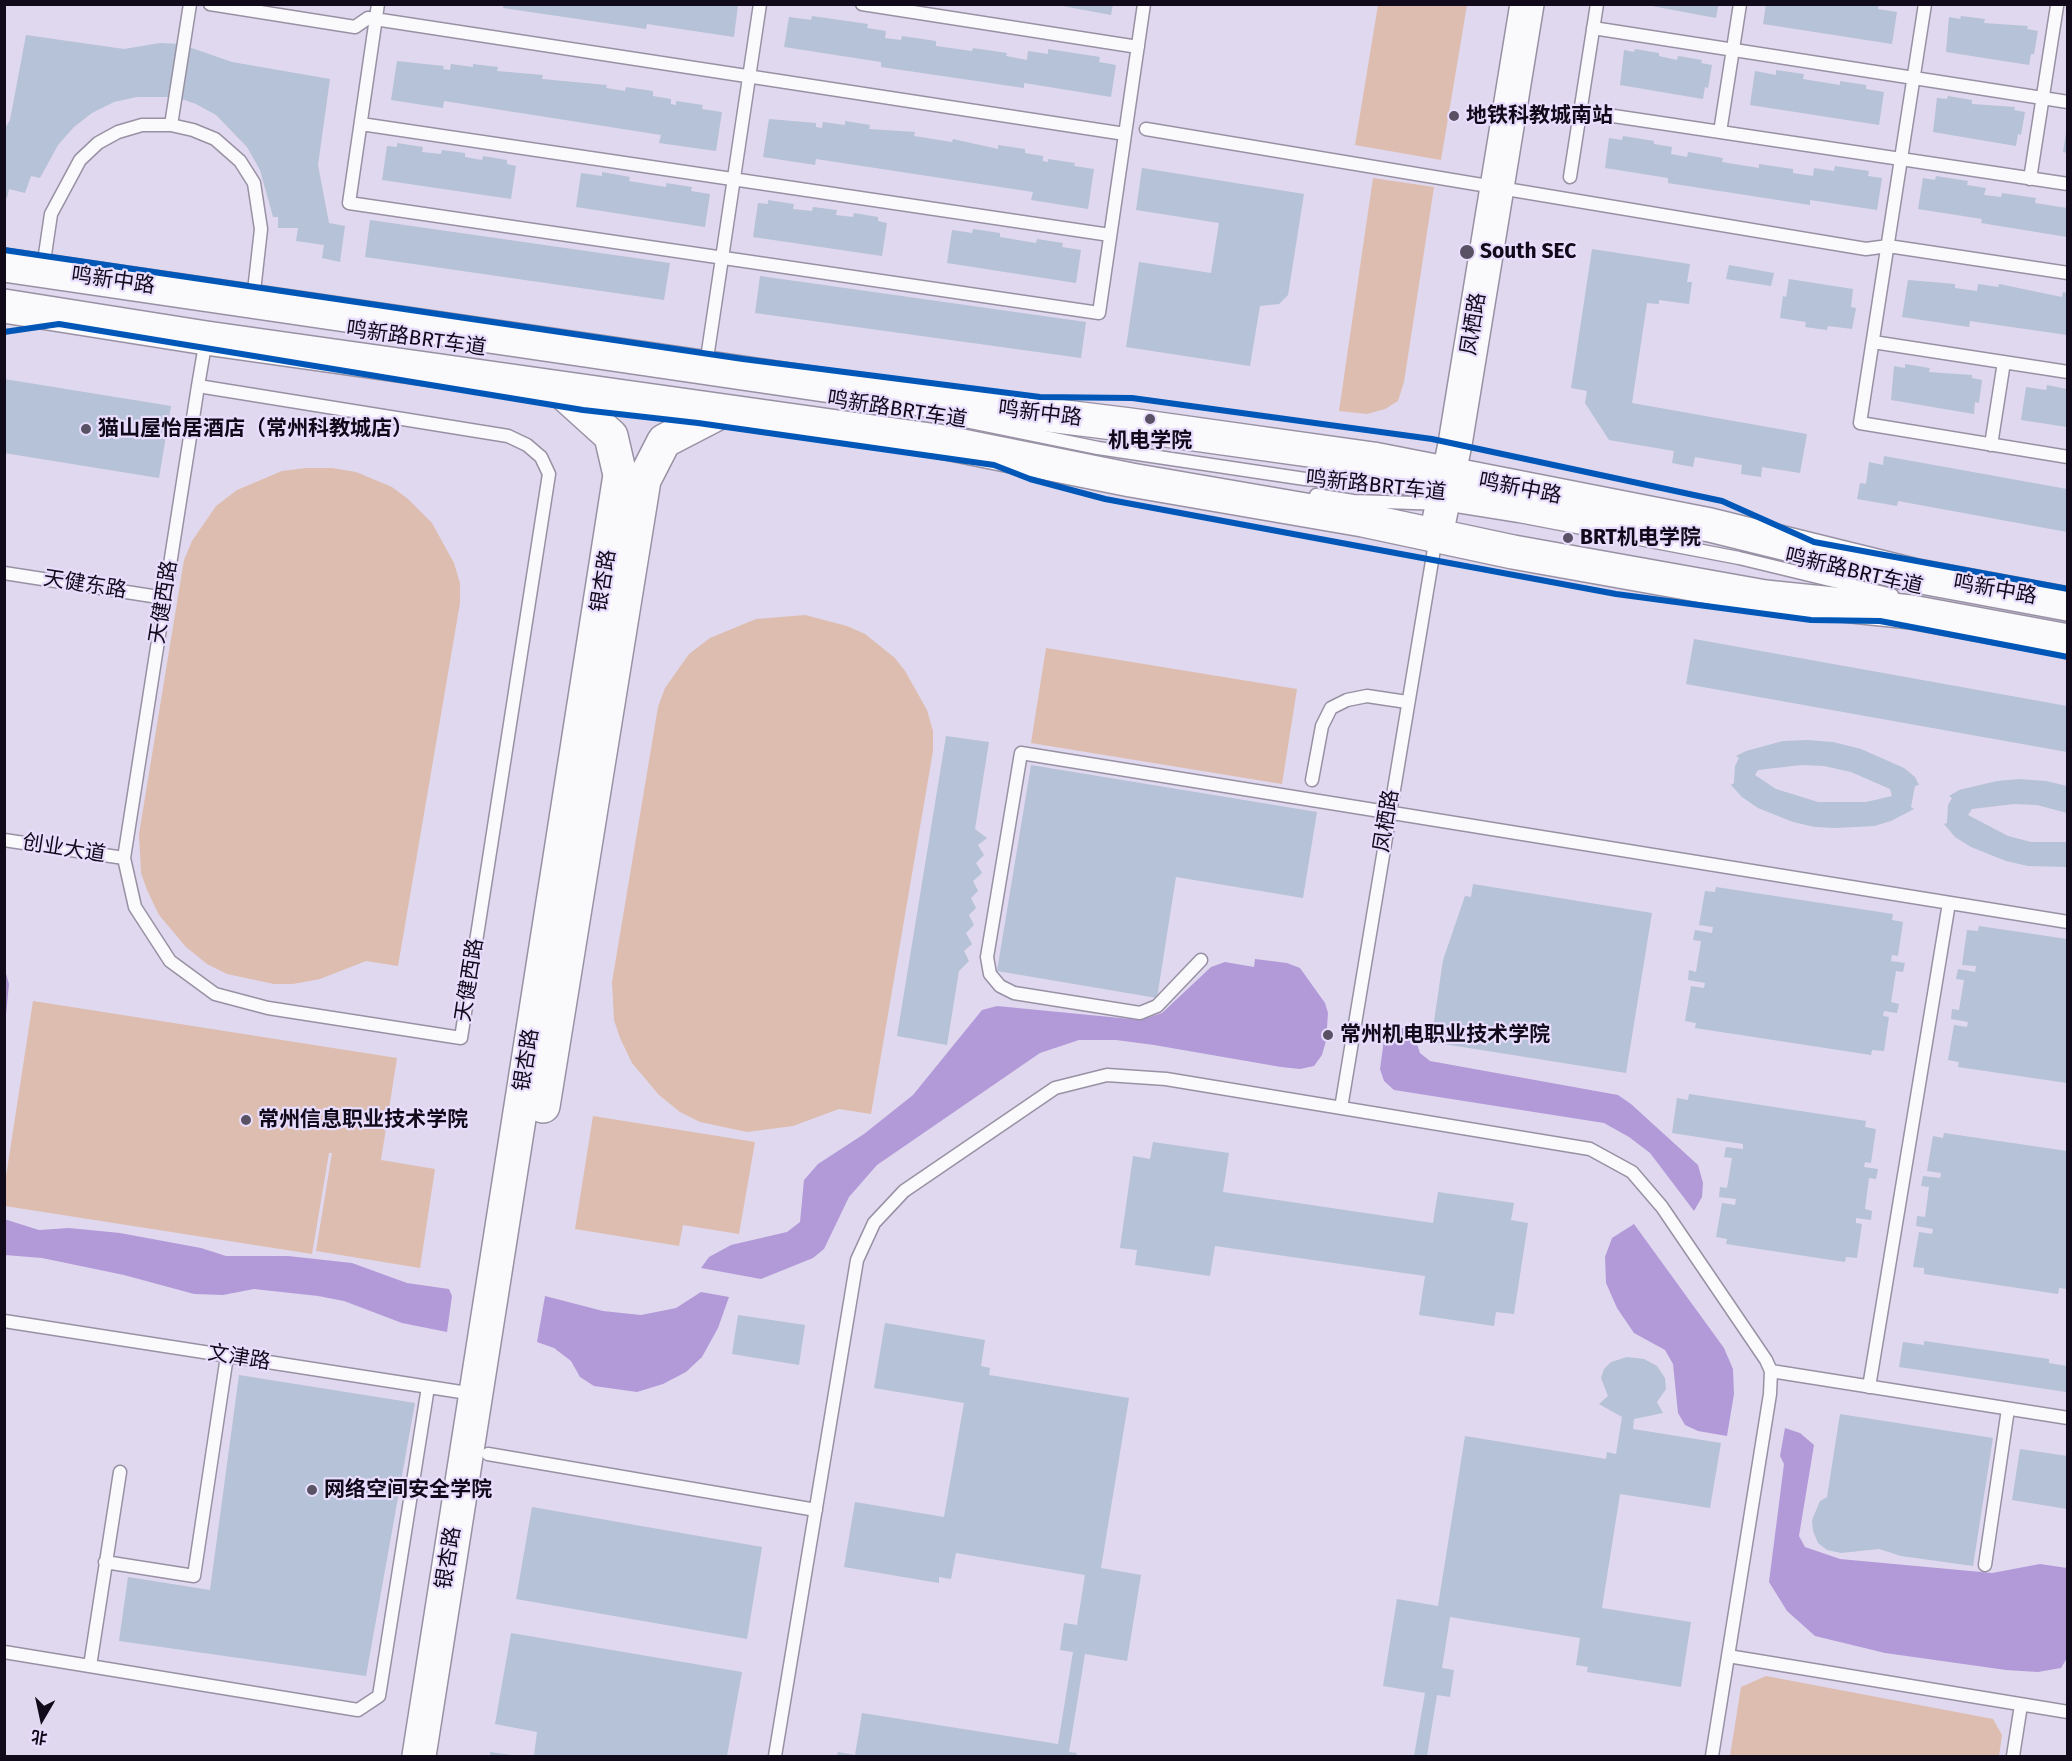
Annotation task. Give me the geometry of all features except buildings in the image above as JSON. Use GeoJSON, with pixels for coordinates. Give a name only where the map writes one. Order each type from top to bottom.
{"type":"FeatureCollection","features":[{"type":"Feature","properties":{"kind":"main road","name":"凤栖路"},"geometry":{"type":"LineString","coordinates":[[1436,535],[1439,489],[1486,184],[1506,4]]}},
{"type":"Feature","properties":{"kind":"main road","name":"凤栖路"},"geometry":{"type":"LineString","coordinates":[[1486,184],[1527,4]]}},
{"type":"Feature","properties":{"kind":"main road","name":"鸣新中路"},"geometry":{"type":"LineString","coordinates":[[4,265],[253,301],[717,388],[937,441],[1131,480],[1363,520],[1765,597],[1911,612],[2067,641]]}},
{"type":"Feature","properties":{"kind":"main road","name":"鸣新中路"},"geometry":{"type":"LineString","coordinates":[[4,306],[206,338],[558,388],[717,388],[884,394],[1373,459],[1439,489],[1710,525],[1917,576],[2067,604]]}},
{"type":"Feature","properties":{"kind":"main road","name":"银杏路"},"geometry":{"type":"LineString","coordinates":[[418,1756],[620,475],[611,436],[558,388]]}},
{"type":"Feature","properties":{"kind":"main road","name":"银杏路"},"geometry":{"type":"LineString","coordinates":[[440,1756],[644,480],[664,441],[717,388]]}},
{"type":"Feature","properties":{"kind":"lane"},"geometry":{"type":"LineString","coordinates":[[171,125],[190,4]]}},
{"type":"Feature","properties":{"kind":"lane"},"geometry":{"type":"LineString","coordinates":[[210,4],[355,27],[368,18],[1125,134]]}},
{"type":"Feature","properties":{"kind":"lane"},"geometry":{"type":"LineString","coordinates":[[378,4],[349,203],[1099,312],[1144,4]]}},
{"type":"Feature","properties":{"kind":"lane"},"geometry":{"type":"LineString","coordinates":[[717,388],[721,258],[760,4]]}},
{"type":"Feature","properties":{"kind":"lane"},"geometry":{"type":"LineString","coordinates":[[862,4],[1138,47]]}},
{"type":"Feature","properties":{"kind":"lane"},"geometry":{"type":"LineString","coordinates":[[1570,177],[1597,4]]}},
{"type":"Feature","properties":{"kind":"lane"},"geometry":{"type":"LineString","coordinates":[[1720,132],[1740,4]]}},
{"type":"Feature","properties":{"kind":"lane"},"geometry":{"type":"LineString","coordinates":[[1925,4],[1860,423],[2067,457]]}},
{"type":"Feature","properties":{"kind":"lane"},"geometry":{"type":"LineString","coordinates":[[2030,178],[2057,6]]}},
{"type":"Feature","properties":{"kind":"lane"},"geometry":{"type":"LineString","coordinates":[[1593,28],[2067,102]]}},
{"type":"Feature","properties":{"kind":"lane"},"geometry":{"type":"LineString","coordinates":[[1580,111],[2067,184]]}},
{"type":"Feature","properties":{"kind":"lane"},"geometry":{"type":"LineString","coordinates":[[360,124],[1110,235]]}},
{"type":"Feature","properties":{"kind":"lane"},"geometry":{"type":"LineString","coordinates":[[43,271],[51,214],[80,160],[98,143],[118,132],[142,125],[171,125],[193,130],[215,139],[240,161],[254,183],[261,229],[253,301]]}},
{"type":"Feature","properties":{"kind":"lane"},"geometry":{"type":"LineString","coordinates":[[1146,129],[1866,249],[1888,246],[2067,273]]}},
{"type":"Feature","properties":{"kind":"lane"},"geometry":{"type":"LineString","coordinates":[[4,294],[80,305]]}},
{"type":"Feature","properties":{"kind":"lane","name":"天健西路"},"geometry":{"type":"LineString","coordinates":[[198,386],[508,436],[527,445],[542,457],[549,474],[461,1038],[268,1008],[214,994],[170,961],[135,907],[124,858],[198,386],[206,338]]}},
{"type":"Feature","properties":{"kind":"lane"},"geometry":{"type":"LineString","coordinates":[[1873,342],[2067,372]]}},
{"type":"Feature","properties":{"kind":"lane"},"geometry":{"type":"LineString","coordinates":[[1991,445],[2004,362]]}},
{"type":"Feature","properties":{"kind":"lane","name":"鸣新路BRT车道"},"geometry":{"type":"LineString","coordinates":[[717,388],[926,413],[884,394]]}},
{"type":"Feature","properties":{"kind":"lane","name":"鸣新路BRT车道"},"geometry":{"type":"LineString","coordinates":[[1227,481],[1112,462],[945,423],[1305,479],[1439,489],[1738,546],[1913,586],[2067,615]]}},
{"type":"Feature","properties":{"kind":"lane","name":"鸣新路BRT车道"},"geometry":{"type":"LineString","coordinates":[[1307,494],[1353,501],[1439,489],[1739,558],[1912,601],[1971,610]]}},
{"type":"Feature","properties":{"kind":"lane","name":"凤栖路"},"geometry":{"type":"LineString","coordinates":[[1341,1108],[1436,535]]}},
{"type":"Feature","properties":{"kind":"lane","name":"天健东路"},"geometry":{"type":"LineString","coordinates":[[4,573],[165,598]]}},
{"type":"Feature","properties":{"kind":"lane"},"geometry":{"type":"LineString","coordinates":[[1312,780],[1322,726],[1330,708],[1347,700],[1367,696],[1407,702]]}},
{"type":"Feature","properties":{"kind":"lane"},"geometry":{"type":"LineString","coordinates":[[1201,960],[1157,1006],[1140,1013],[1014,993],[1000,986],[990,974],[987,957],[1021,753],[2067,922]]}},
{"type":"Feature","properties":{"kind":"lane","name":"创业大道"},"geometry":{"type":"LineString","coordinates":[[4,840],[124,858]]}},
{"type":"Feature","properties":{"kind":"lane"},"geometry":{"type":"LineString","coordinates":[[1869,1387],[1948,903]]}},
{"type":"Feature","properties":{"kind":"lane"},"geometry":{"type":"LineString","coordinates":[[775,1756],[857,1260],[874,1223],[904,1191],[1055,1088],[1107,1075],[1166,1079],[1590,1149],[1632,1172],[1662,1206],[1766,1360],[1771,1371],[1770,1394],[1712,1756]]}},
{"type":"Feature","properties":{"kind":"lane","name":"文津路"},"geometry":{"type":"LineString","coordinates":[[4,1321],[474,1394]]}},
{"type":"Feature","properties":{"kind":"lane"},"geometry":{"type":"LineString","coordinates":[[105,1562],[194,1576],[227,1356]]}},
{"type":"Feature","properties":{"kind":"lane"},"geometry":{"type":"LineString","coordinates":[[1771,1371],[2067,1418]]}},
{"type":"Feature","properties":{"kind":"lane"},"geometry":{"type":"LineString","coordinates":[[4,1652],[357,1710],[379,1696],[428,1387]]}},
{"type":"Feature","properties":{"kind":"lane"},"geometry":{"type":"LineString","coordinates":[[1985,1565],[2008,1409]]}},
{"type":"Feature","properties":{"kind":"lane"},"geometry":{"type":"LineString","coordinates":[[488,1454],[816,1510]]}},
{"type":"Feature","properties":{"kind":"lane"},"geometry":{"type":"LineString","coordinates":[[90,1666],[120,1472]]}},
{"type":"Feature","properties":{"kind":"lane"},"geometry":{"type":"LineString","coordinates":[[1728,1656],[2067,1712]]}},
{"type":"Feature","properties":{"kind":"lane"},"geometry":{"type":"LineString","coordinates":[[2013,1756],[2021,1705]]}},
{"type":"Feature","properties":{"kind":"shaded area"},"geometry":{"type":"Polygon","coordinates":[[[1378,5],[1467,5],[1441,160],[1355,145],[1378,5]]]}},
{"type":"Feature","properties":{"kind":"shaded area"},"geometry":{"type":"Polygon","coordinates":[[[1373,178],[1434,187],[1404,382],[1398,401],[1385,409],[1367,414],[1339,411],[1373,178]]]}},
{"type":"Feature","properties":{"kind":"shaded area"},"geometry":{"type":"Polygon","coordinates":[[[332,468],[356,472],[392,487],[408,499],[432,523],[454,563],[460,583],[460,603],[398,966],[366,961],[320,979],[293,984],[274,984],[227,974],[207,964],[186,947],[159,915],[147,890],[141,873],[139,834],[184,560],[192,541],[216,506],[237,490],[282,471],[332,468]]]}},
{"type":"Feature","properties":{"kind":"shaded area"},"geometry":{"type":"Polygon","coordinates":[[[805,615],[847,626],[865,634],[895,658],[927,710],[933,731],[933,751],[871,1114],[839,1109],[793,1126],[747,1132],[700,1122],[680,1112],[659,1095],[632,1063],[620,1038],[614,1020],[612,982],[658,707],[665,688],[689,654],[710,638],[756,619],[805,615]]]}},
{"type":"Feature","properties":{"kind":"shaded area"},"geometry":{"type":"Polygon","coordinates":[[[1046,648],[1297,689],[1282,784],[1031,743],[1046,648]]]}},
{"type":"Feature","properties":{"kind":"shaded area"},"geometry":{"type":"Polygon","coordinates":[[[1255,959],[1287,963],[1300,968],[1325,1003],[1328,1013],[1326,1041],[1322,1055],[1314,1066],[1300,1069],[1281,1067],[1154,1045],[1116,1040],[1079,1040],[1040,1053],[877,1165],[849,1197],[824,1249],[813,1258],[761,1279],[701,1268],[709,1257],[731,1245],[787,1232],[800,1222],[804,1180],[818,1164],[864,1134],[913,1095],[982,1010],[997,1006],[1141,1020],[1162,1013],[1211,967],[1225,962],[1254,967],[1255,959]]]}},
{"type":"Feature","properties":{"kind":"shaded area"},"geometry":{"type":"Polygon","coordinates":[[[5,970],[9,984],[5,1025],[5,970]]]}},
{"type":"Feature","properties":{"kind":"shaded area"},"geometry":{"type":"Polygon","coordinates":[[[33,1001],[397,1058],[381,1160],[435,1169],[420,1268],[316,1251],[332,1153],[329,1153],[312,1254],[5,1206],[5,1183],[33,1001]]]}},
{"type":"Feature","properties":{"kind":"shaded area"},"geometry":{"type":"Polygon","coordinates":[[[1386,1025],[1417,1031],[1416,1041],[1420,1053],[1430,1061],[1618,1095],[1698,1165],[1703,1183],[1702,1197],[1694,1211],[1650,1153],[1629,1137],[1604,1123],[1394,1090],[1384,1081],[1380,1069],[1386,1025]]]}},
{"type":"Feature","properties":{"kind":"shaded area"},"geometry":{"type":"Polygon","coordinates":[[[593,1116],[755,1142],[739,1234],[683,1225],[679,1246],[575,1229],[593,1116]]]}},
{"type":"Feature","properties":{"kind":"shaded area"},"geometry":{"type":"Polygon","coordinates":[[[4,1219],[39,1230],[69,1228],[120,1233],[201,1248],[226,1256],[288,1256],[352,1263],[407,1283],[449,1289],[452,1296],[447,1332],[402,1323],[344,1301],[318,1296],[254,1289],[223,1295],[194,1294],[124,1275],[42,1258],[5,1255],[4,1219]]]}},
{"type":"Feature","properties":{"kind":"shaded area"},"geometry":{"type":"Polygon","coordinates":[[[1634,1224],[1724,1348],[1733,1369],[1734,1394],[1727,1436],[1698,1431],[1685,1425],[1678,1413],[1673,1364],[1665,1350],[1634,1333],[1617,1308],[1606,1283],[1605,1257],[1612,1238],[1634,1224]]]}},
{"type":"Feature","properties":{"kind":"shaded area"},"geometry":{"type":"Polygon","coordinates":[[[701,1292],[729,1297],[718,1328],[702,1357],[686,1372],[663,1384],[637,1392],[594,1386],[580,1377],[571,1361],[554,1348],[537,1342],[545,1296],[603,1311],[641,1315],[676,1308],[701,1292]]]}},
{"type":"Feature","properties":{"kind":"shaded area"},"geometry":{"type":"Polygon","coordinates":[[[1785,1428],[1800,1433],[1814,1445],[1799,1536],[1805,1547],[1840,1559],[1992,1573],[2040,1564],[2067,1568],[2067,1658],[2061,1668],[2038,1672],[2006,1670],[1885,1653],[1815,1636],[1787,1611],[1769,1582],[1784,1464],[1780,1456],[1785,1428]]]}},
{"type":"Feature","properties":{"kind":"shaded area"},"geometry":{"type":"Polygon","coordinates":[[[1766,1676],[1993,1719],[2002,1735],[1999,1756],[1730,1756],[1741,1687],[1766,1676]]]}},
{"type":"Feature","properties":{"kind":"cycle path"},"geometry":{"type":"LineString","coordinates":[[4,250],[743,359],[1040,397],[1132,398],[1432,439],[1722,501],[1814,542],[2068,589]]}},
{"type":"Feature","properties":{"kind":"cycle path"},"geometry":{"type":"LineString","coordinates":[[4,332],[59,324],[583,410],[698,423],[994,465],[1030,479],[1105,499],[1616,594],[1811,620],[1880,621],[2068,657]]}},
{"type":"Feature","properties":{"kind":"place","name":"地铁科教城南站"},"geometry":{"type":"Point","coordinates":[1454,116]}},
{"type":"Feature","properties":{"kind":"place","name":"South SEC"},"geometry":{"type":"Point","coordinates":[1467,252]}},
{"type":"Feature","properties":{"kind":"place","name":"机电学院"},"geometry":{"type":"Point","coordinates":[1150,419]}},
{"type":"Feature","properties":{"kind":"place","name":"猫山屋怡居酒店（常州科教城店）"},"geometry":{"type":"Point","coordinates":[86,429]}},
{"type":"Feature","properties":{"kind":"place","name":"BRT机电学院"},"geometry":{"type":"Point","coordinates":[1568,538]}},
{"type":"Feature","properties":{"kind":"place","name":"常州机电职业技术学院"},"geometry":{"type":"Point","coordinates":[1328,1035]}},
{"type":"Feature","properties":{"kind":"place","name":"常州信息职业技术学院"},"geometry":{"type":"Point","coordinates":[246,1120]}},
{"type":"Feature","properties":{"kind":"place","name":"网络空间安全学院"},"geometry":{"type":"Point","coordinates":[312,1490]}}]}
